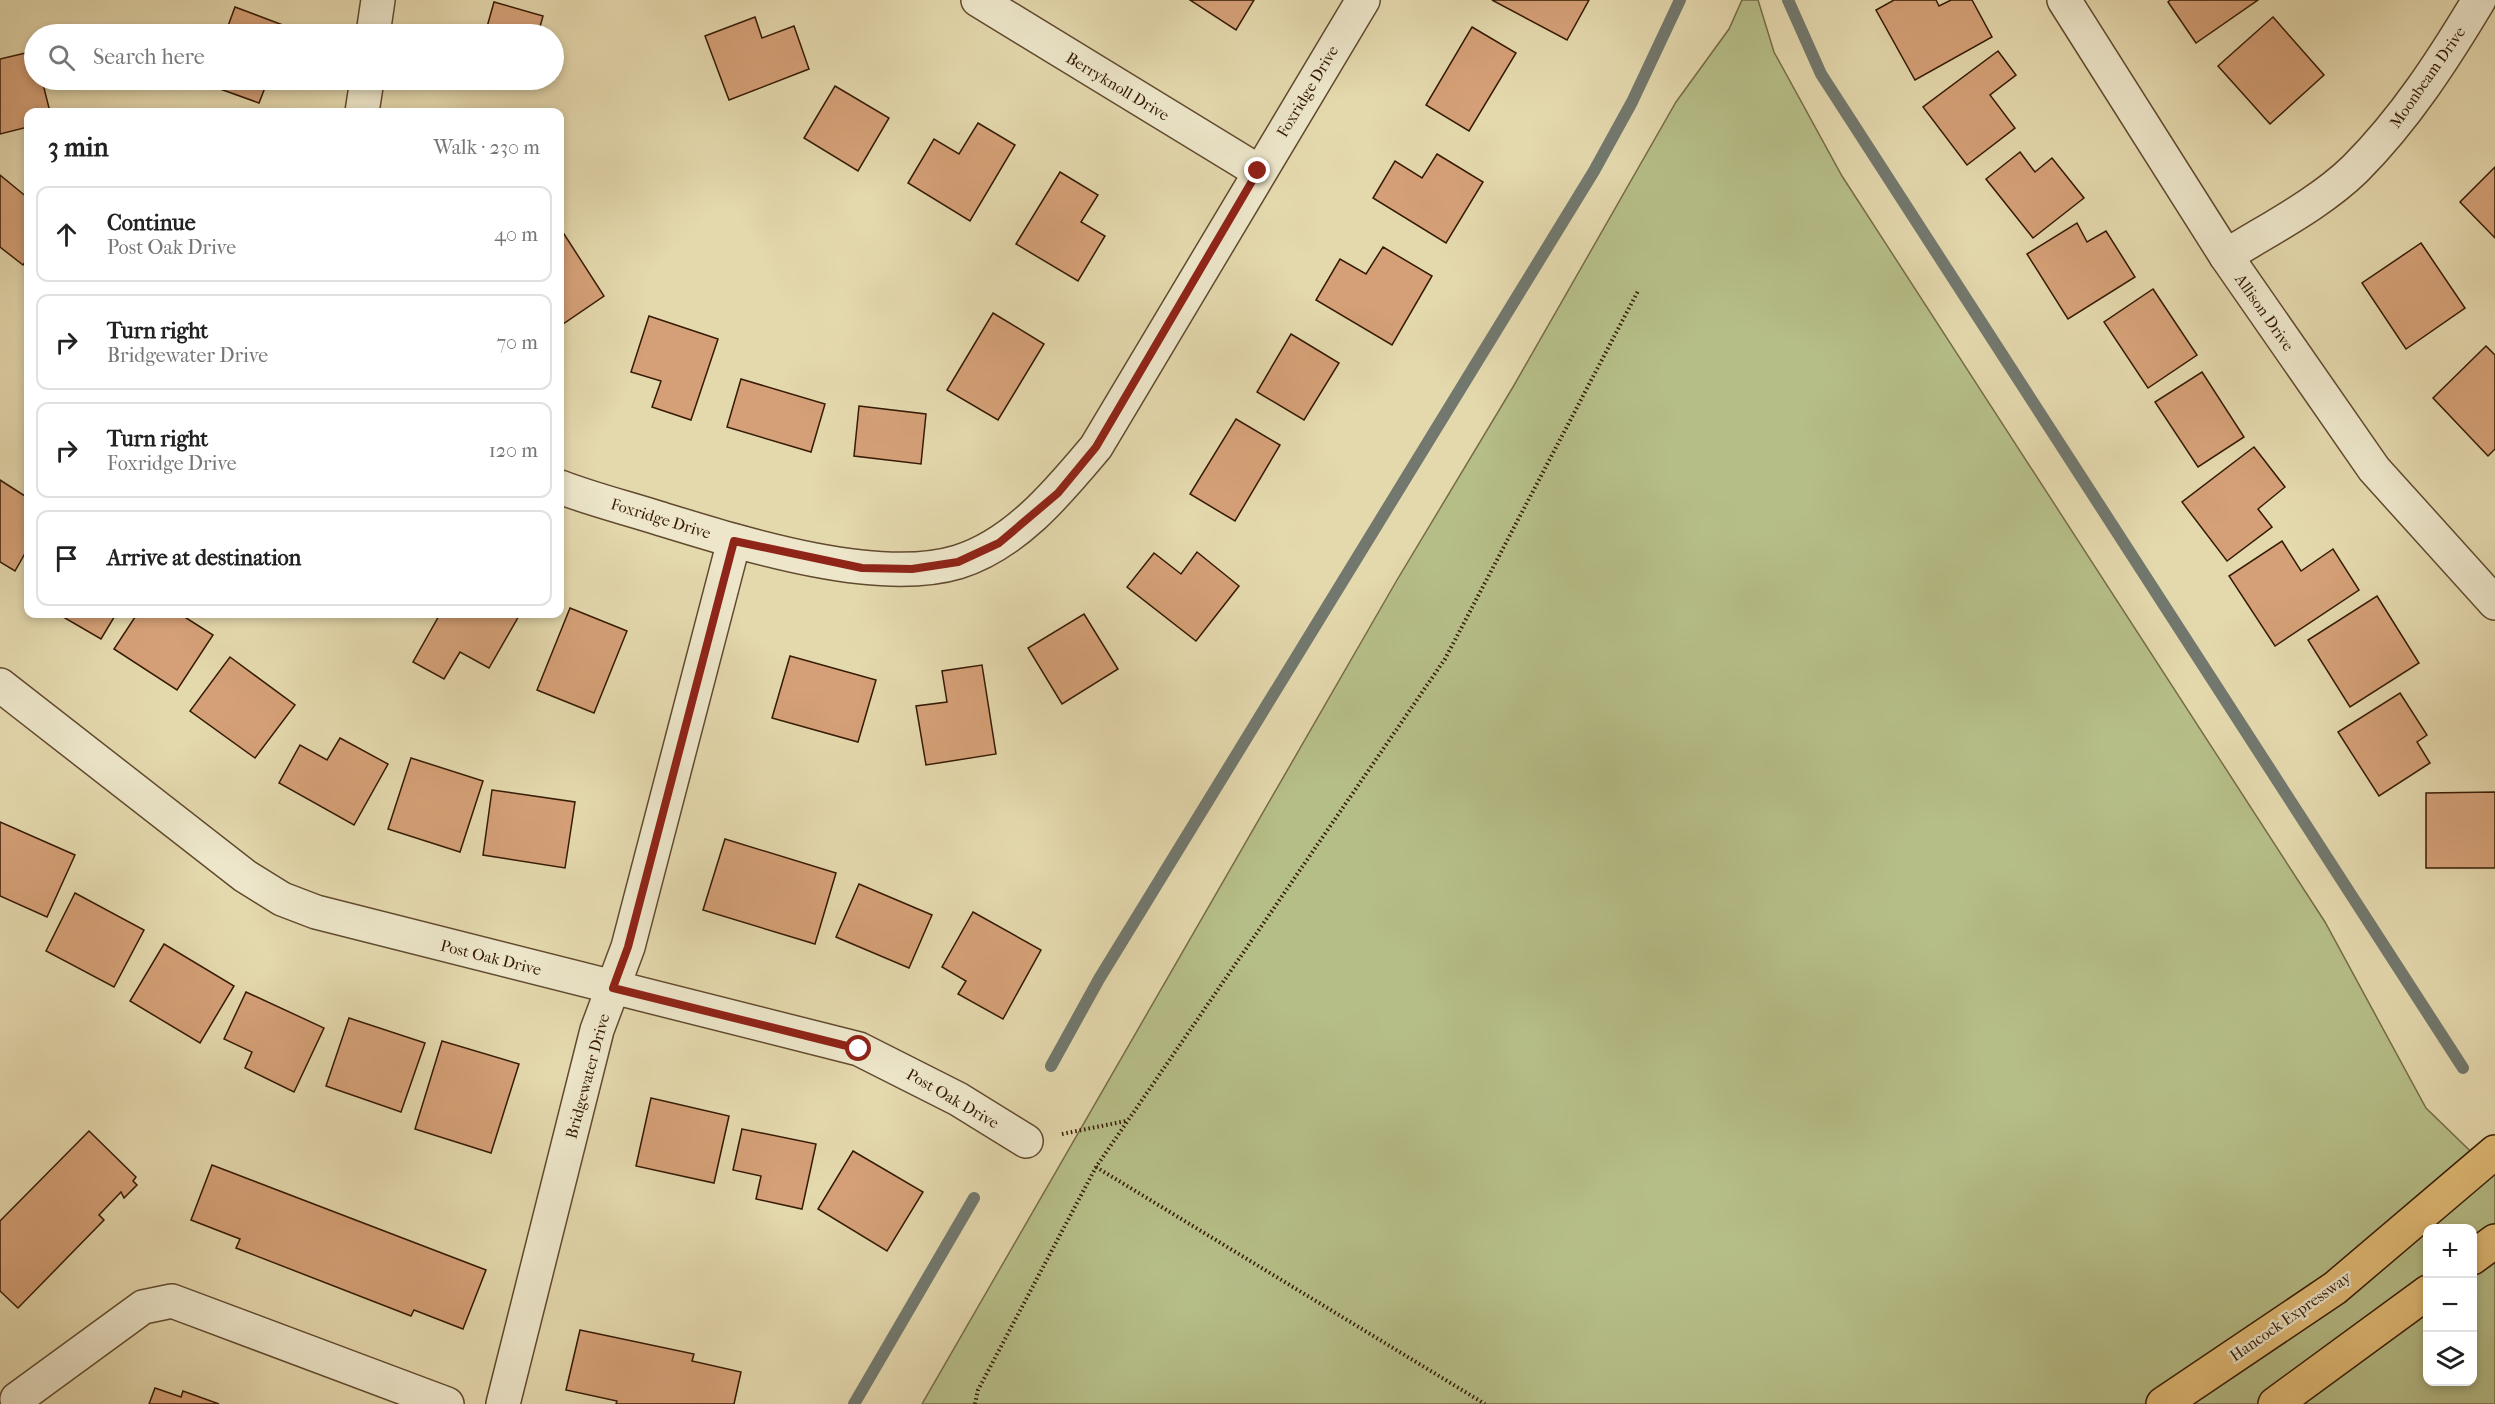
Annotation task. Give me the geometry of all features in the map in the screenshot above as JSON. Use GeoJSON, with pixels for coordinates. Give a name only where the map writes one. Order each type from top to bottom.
{"type":"FeatureCollection","features":[{"type":"Feature","properties":{"kind":"main road","name":"Hancock Expressway"},"geometry":{"type":"LineString","coordinates":[[2163,1404],[2335,1288],[2495,1152]]}},
{"type":"Feature","properties":{"kind":"main road"},"geometry":{"type":"LineString","coordinates":[[2477,1254],[2495,1241]]}},
{"type":"Feature","properties":{"kind":"main road"},"geometry":{"type":"LineString","coordinates":[[2275,1404],[2423,1295]]}},
{"type":"Feature","properties":{"kind":"street"},"geometry":{"type":"LineString","coordinates":[[374,24],[378,0]]}},
{"type":"Feature","properties":{"kind":"street","name":"Berryknoll Drive"},"geometry":{"type":"LineString","coordinates":[[978,0],[996,14],[1258,171]]}},
{"type":"Feature","properties":{"kind":"street","name":"Foxridge Drive"},"geometry":{"type":"LineString","coordinates":[[564,488],[734,541],[862,568],[912,569],[958,562],[999,543],[1058,493],[1096,447],[1258,171],[1363,0]]}},
{"type":"Feature","properties":{"kind":"street","name":"Allison Drive"},"geometry":{"type":"LineString","coordinates":[[2064,0],[2226,256],[2374,468],[2495,603]]}},
{"type":"Feature","properties":{"kind":"street","name":"Moonbeam Drive"},"geometry":{"type":"LineString","coordinates":[[2226,256],[2308,204],[2354,170],[2406,113],[2449,51],[2479,0]]}},
{"type":"Feature","properties":{"kind":"street"},"geometry":{"type":"LineString","coordinates":[[363,108],[365,90]]}},
{"type":"Feature","properties":{"kind":"street","name":"Bridgewater Drive"},"geometry":{"type":"LineString","coordinates":[[503,1404],[597,1030],[628,947],[734,541]]}},
{"type":"Feature","properties":{"kind":"street","name":"Post Oak Drive"},"geometry":{"type":"LineString","coordinates":[[0,685],[245,876],[282,898],[315,912],[859,1049],[930,1084],[1026,1141]]}},
{"type":"Feature","properties":{"kind":"street"},"geometry":{"type":"LineString","coordinates":[[12,1395],[143,1307],[172,1301],[447,1404]]}},
{"type":"Feature","properties":{"kind":"path"},"geometry":{"type":"LineString","coordinates":[[975,1404],[978,1390],[1096,1167],[1445,659],[1638,291]]}},
{"type":"Feature","properties":{"kind":"path"},"geometry":{"type":"LineString","coordinates":[[1026,1141],[1127,1121]]}},
{"type":"Feature","properties":{"kind":"path"},"geometry":{"type":"LineString","coordinates":[[1096,1167],[1485,1404]]}},
{"type":"Feature","properties":{"kind":"green space"},"geometry":{"type":"Polygon","coordinates":[[[1742,0],[1758,0],[1774,52],[1842,176],[2325,922],[2426,1108],[2495,1175],[2495,1404],[922,1404],[1397,580],[1513,387],[1676,102],[1729,29],[1742,0]]]}},
{"type":"Feature","properties":{"kind":"building"},"geometry":{"type":"Polygon","coordinates":[[[1190,0],[1254,0],[1236,30],[1190,0]]]}},
{"type":"Feature","properties":{"kind":"building"},"geometry":{"type":"Polygon","coordinates":[[[1492,0],[1589,0],[1567,40],[1492,0]]]}},
{"type":"Feature","properties":{"kind":"building"},"geometry":{"type":"Polygon","coordinates":[[[1894,0],[1936,0],[1939,6],[1951,0],[1972,0],[1992,37],[1915,80],[1876,10],[1894,0]]]}},
{"type":"Feature","properties":{"kind":"building"},"geometry":{"type":"Polygon","coordinates":[[[2170,0],[2258,0],[2196,43],[2168,2],[2170,0]]]}},
{"type":"Feature","properties":{"kind":"building"},"geometry":{"type":"Polygon","coordinates":[[[494,2],[543,16],[541,24],[488,24],[494,2]]]}},
{"type":"Feature","properties":{"kind":"building"},"geometry":{"type":"Polygon","coordinates":[[[235,7],[280,24],[229,24],[235,7]]]}},
{"type":"Feature","properties":{"kind":"building"},"geometry":{"type":"Polygon","coordinates":[[[755,17],[762,38],[794,26],[809,69],[729,100],[705,36],[755,17]]]}},
{"type":"Feature","properties":{"kind":"building"},"geometry":{"type":"Polygon","coordinates":[[[2273,17],[2324,75],[2270,124],[2218,66],[2273,17]]]}},
{"type":"Feature","properties":{"kind":"building"},"geometry":{"type":"Polygon","coordinates":[[[1472,27],[1516,53],[1469,131],[1426,105],[1472,27]]]}},
{"type":"Feature","properties":{"kind":"building"},"geometry":{"type":"Polygon","coordinates":[[[1998,51],[2016,75],[1990,95],[2015,128],[1967,165],[1923,107],[1998,51]]]}},
{"type":"Feature","properties":{"kind":"building"},"geometry":{"type":"Polygon","coordinates":[[[24,53],[24,90],[44,90],[49,108],[24,108],[24,128],[0,134],[0,59],[24,53]]]}},
{"type":"Feature","properties":{"kind":"building"},"geometry":{"type":"Polygon","coordinates":[[[835,86],[889,118],[858,171],[804,138],[835,86]]]}},
{"type":"Feature","properties":{"kind":"building"},"geometry":{"type":"Polygon","coordinates":[[[223,90],[264,90],[259,103],[223,90]]]}},
{"type":"Feature","properties":{"kind":"building"},"geometry":{"type":"Polygon","coordinates":[[[978,123],[1015,145],[970,221],[908,183],[934,139],[959,154],[978,123]]]}},
{"type":"Feature","properties":{"kind":"building"},"geometry":{"type":"Polygon","coordinates":[[[2020,152],[2035,172],[2052,158],[2084,198],[2033,238],[1986,179],[2020,152]]]}},
{"type":"Feature","properties":{"kind":"building"},"geometry":{"type":"Polygon","coordinates":[[[1437,154],[1483,182],[1446,243],[1373,198],[1395,161],[1422,178],[1437,154]]]}},
{"type":"Feature","properties":{"kind":"building"},"geometry":{"type":"Polygon","coordinates":[[[2495,167],[2495,238],[2460,202],[2495,167]]]}},
{"type":"Feature","properties":{"kind":"building"},"geometry":{"type":"Polygon","coordinates":[[[1060,172],[1098,195],[1081,222],[1105,236],[1078,281],[1016,244],[1060,172]]]}},
{"type":"Feature","properties":{"kind":"building"},"geometry":{"type":"Polygon","coordinates":[[[0,175],[24,195],[23,265],[0,247],[0,175]]]}},
{"type":"Feature","properties":{"kind":"building"},"geometry":{"type":"Polygon","coordinates":[[[2077,223],[2087,242],[2106,231],[2135,277],[2068,319],[2027,254],[2077,223]]]}},
{"type":"Feature","properties":{"kind":"building"},"geometry":{"type":"Polygon","coordinates":[[[564,234],[604,296],[564,323],[564,234]]]}},
{"type":"Feature","properties":{"kind":"building"},"geometry":{"type":"Polygon","coordinates":[[[2421,243],[2465,308],[2406,349],[2362,283],[2421,243]]]}},
{"type":"Feature","properties":{"kind":"building"},"geometry":{"type":"Polygon","coordinates":[[[1383,247],[1432,276],[1392,345],[1316,300],[1340,259],[1366,274],[1383,247]]]}},
{"type":"Feature","properties":{"kind":"building"},"geometry":{"type":"Polygon","coordinates":[[[2153,289],[2197,355],[2148,388],[2104,322],[2153,289]]]}},
{"type":"Feature","properties":{"kind":"building"},"geometry":{"type":"Polygon","coordinates":[[[993,313],[1044,344],[998,420],[947,390],[993,313]]]}},
{"type":"Feature","properties":{"kind":"building"},"geometry":{"type":"Polygon","coordinates":[[[649,316],[718,339],[691,420],[652,407],[661,381],[631,372],[649,316]]]}},
{"type":"Feature","properties":{"kind":"building"},"geometry":{"type":"Polygon","coordinates":[[[1291,334],[1339,363],[1304,420],[1257,392],[1291,334]]]}},
{"type":"Feature","properties":{"kind":"building"},"geometry":{"type":"Polygon","coordinates":[[[2486,346],[2495,355],[2495,449],[2488,456],[2433,398],[2486,346]]]}},
{"type":"Feature","properties":{"kind":"building"},"geometry":{"type":"Polygon","coordinates":[[[2202,372],[2244,437],[2198,467],[2155,402],[2202,372]]]}},
{"type":"Feature","properties":{"kind":"building"},"geometry":{"type":"Polygon","coordinates":[[[741,379],[825,404],[811,452],[727,427],[741,379]]]}},
{"type":"Feature","properties":{"kind":"building"},"geometry":{"type":"Polygon","coordinates":[[[859,406],[926,414],[921,464],[854,456],[859,406]]]}},
{"type":"Feature","properties":{"kind":"building"},"geometry":{"type":"Polygon","coordinates":[[[1236,419],[1280,445],[1235,521],[1190,494],[1236,419]]]}},
{"type":"Feature","properties":{"kind":"building"},"geometry":{"type":"Polygon","coordinates":[[[2254,447],[2285,487],[2258,509],[2272,527],[2227,561],[2182,502],[2254,447]]]}},
{"type":"Feature","properties":{"kind":"building"},"geometry":{"type":"Polygon","coordinates":[[[0,480],[24,495],[24,555],[15,571],[0,562],[0,480]]]}},
{"type":"Feature","properties":{"kind":"building"},"geometry":{"type":"Polygon","coordinates":[[[2282,541],[2301,571],[2333,549],[2359,590],[2275,646],[2229,576],[2282,541]]]}},
{"type":"Feature","properties":{"kind":"building"},"geometry":{"type":"Polygon","coordinates":[[[1197,552],[1239,586],[1196,641],[1127,587],[1154,553],[1181,574],[1197,552]]]}},
{"type":"Feature","properties":{"kind":"building"},"geometry":{"type":"Polygon","coordinates":[[[2377,596],[2419,663],[2350,707],[2308,640],[2377,596]]]}},
{"type":"Feature","properties":{"kind":"building"},"geometry":{"type":"Polygon","coordinates":[[[570,608],[627,631],[594,713],[537,690],[570,608]]]}},
{"type":"Feature","properties":{"kind":"building"},"geometry":{"type":"Polygon","coordinates":[[[1084,614],[1118,669],[1062,704],[1028,648],[1084,614]]]}},
{"type":"Feature","properties":{"kind":"building"},"geometry":{"type":"Polygon","coordinates":[[[65,618],[114,618],[101,639],[65,618]]]}},
{"type":"Feature","properties":{"kind":"building"},"geometry":{"type":"Polygon","coordinates":[[[134,618],[186,618],[213,635],[177,690],[114,649],[134,618]]]}},
{"type":"Feature","properties":{"kind":"building"},"geometry":{"type":"Polygon","coordinates":[[[438,618],[518,618],[489,668],[460,652],[444,679],[413,662],[438,618]]]}},
{"type":"Feature","properties":{"kind":"building"},"geometry":{"type":"Polygon","coordinates":[[[790,656],[876,680],[858,742],[772,718],[790,656]]]}},
{"type":"Feature","properties":{"kind":"building"},"geometry":{"type":"Polygon","coordinates":[[[230,657],[295,705],[255,758],[190,711],[230,657]]]}},
{"type":"Feature","properties":{"kind":"building"},"geometry":{"type":"Polygon","coordinates":[[[982,665],[996,754],[926,765],[916,706],[947,702],[942,671],[982,665]]]}},
{"type":"Feature","properties":{"kind":"building"},"geometry":{"type":"Polygon","coordinates":[[[2400,693],[2427,735],[2417,742],[2430,763],[2379,796],[2338,732],[2400,693]]]}},
{"type":"Feature","properties":{"kind":"building"},"geometry":{"type":"Polygon","coordinates":[[[340,738],[388,764],[354,825],[279,783],[300,745],[327,760],[340,738]]]}},
{"type":"Feature","properties":{"kind":"building"},"geometry":{"type":"Polygon","coordinates":[[[411,758],[483,781],[460,852],[388,829],[411,758]]]}},
{"type":"Feature","properties":{"kind":"building"},"geometry":{"type":"Polygon","coordinates":[[[492,790],[575,802],[565,868],[483,855],[492,790]]]}},
{"type":"Feature","properties":{"kind":"building"},"geometry":{"type":"Polygon","coordinates":[[[2495,792],[2495,868],[2426,868],[2426,793],[2495,792]]]}},
{"type":"Feature","properties":{"kind":"building"},"geometry":{"type":"Polygon","coordinates":[[[0,822],[75,855],[47,917],[0,896],[0,822]]]}},
{"type":"Feature","properties":{"kind":"building"},"geometry":{"type":"Polygon","coordinates":[[[725,839],[836,873],[815,944],[703,910],[725,839]]]}},
{"type":"Feature","properties":{"kind":"building"},"geometry":{"type":"Polygon","coordinates":[[[859,884],[932,915],[909,968],[836,937],[859,884]]]}},
{"type":"Feature","properties":{"kind":"building"},"geometry":{"type":"Polygon","coordinates":[[[75,893],[144,930],[114,987],[46,951],[75,893]]]}},
{"type":"Feature","properties":{"kind":"building"},"geometry":{"type":"Polygon","coordinates":[[[973,912],[1041,950],[1003,1019],[958,994],[966,981],[942,967],[973,912]]]}},
{"type":"Feature","properties":{"kind":"building"},"geometry":{"type":"Polygon","coordinates":[[[164,944],[234,986],[200,1043],[130,1001],[164,944]]]}},
{"type":"Feature","properties":{"kind":"building"},"geometry":{"type":"Polygon","coordinates":[[[246,992],[324,1028],[294,1092],[245,1068],[252,1052],[224,1039],[246,992]]]}},
{"type":"Feature","properties":{"kind":"building"},"geometry":{"type":"Polygon","coordinates":[[[349,1018],[425,1043],[401,1112],[326,1086],[349,1018]]]}},
{"type":"Feature","properties":{"kind":"building"},"geometry":{"type":"Polygon","coordinates":[[[442,1041],[519,1064],[491,1153],[415,1129],[442,1041]]]}},
{"type":"Feature","properties":{"kind":"building"},"geometry":{"type":"Polygon","coordinates":[[[651,1098],[729,1116],[714,1183],[636,1166],[651,1098]]]}},
{"type":"Feature","properties":{"kind":"building"},"geometry":{"type":"Polygon","coordinates":[[[742,1129],[816,1144],[802,1209],[756,1199],[761,1176],[733,1170],[742,1129]]]}},
{"type":"Feature","properties":{"kind":"building"},"geometry":{"type":"Polygon","coordinates":[[[89,1131],[136,1177],[133,1181],[137,1185],[124,1198],[121,1192],[99,1215],[104,1220],[18,1308],[0,1291],[0,1221],[89,1131]]]}},
{"type":"Feature","properties":{"kind":"building"},"geometry":{"type":"Polygon","coordinates":[[[853,1151],[923,1192],[887,1251],[818,1209],[853,1151]]]}},
{"type":"Feature","properties":{"kind":"building"},"geometry":{"type":"Polygon","coordinates":[[[212,1165],[486,1270],[463,1329],[414,1310],[411,1316],[236,1248],[240,1239],[191,1220],[212,1165]]]}},
{"type":"Feature","properties":{"kind":"building"},"geometry":{"type":"Polygon","coordinates":[[[580,1330],[694,1354],[692,1361],[741,1372],[734,1404],[616,1404],[617,1401],[566,1390],[580,1330]]]}},
{"type":"Feature","properties":{"kind":"building"},"geometry":{"type":"Polygon","coordinates":[[[155,1388],[181,1397],[183,1391],[219,1404],[149,1404],[155,1388]]]}},
{"type":"Feature","properties":{"kind":"waterway"},"geometry":{"type":"LineString","coordinates":[[1051,1066],[1099,979],[1594,171],[1632,102],[1680,0]]}},
{"type":"Feature","properties":{"kind":"waterway"},"geometry":{"type":"LineString","coordinates":[[1788,0],[1821,74],[2463,1068]]}},
{"type":"Feature","properties":{"kind":"waterway"},"geometry":{"type":"LineString","coordinates":[[854,1404],[974,1198]]}},
{"type":"Feature","properties":{"kind":"route"},"geometry":{"type":"LineString","coordinates":[[859,1049],[613,988],[628,947],[734,541],[862,568],[912,569],[958,562],[999,543],[1058,493],[1096,447],[1258,171]]}}]}
